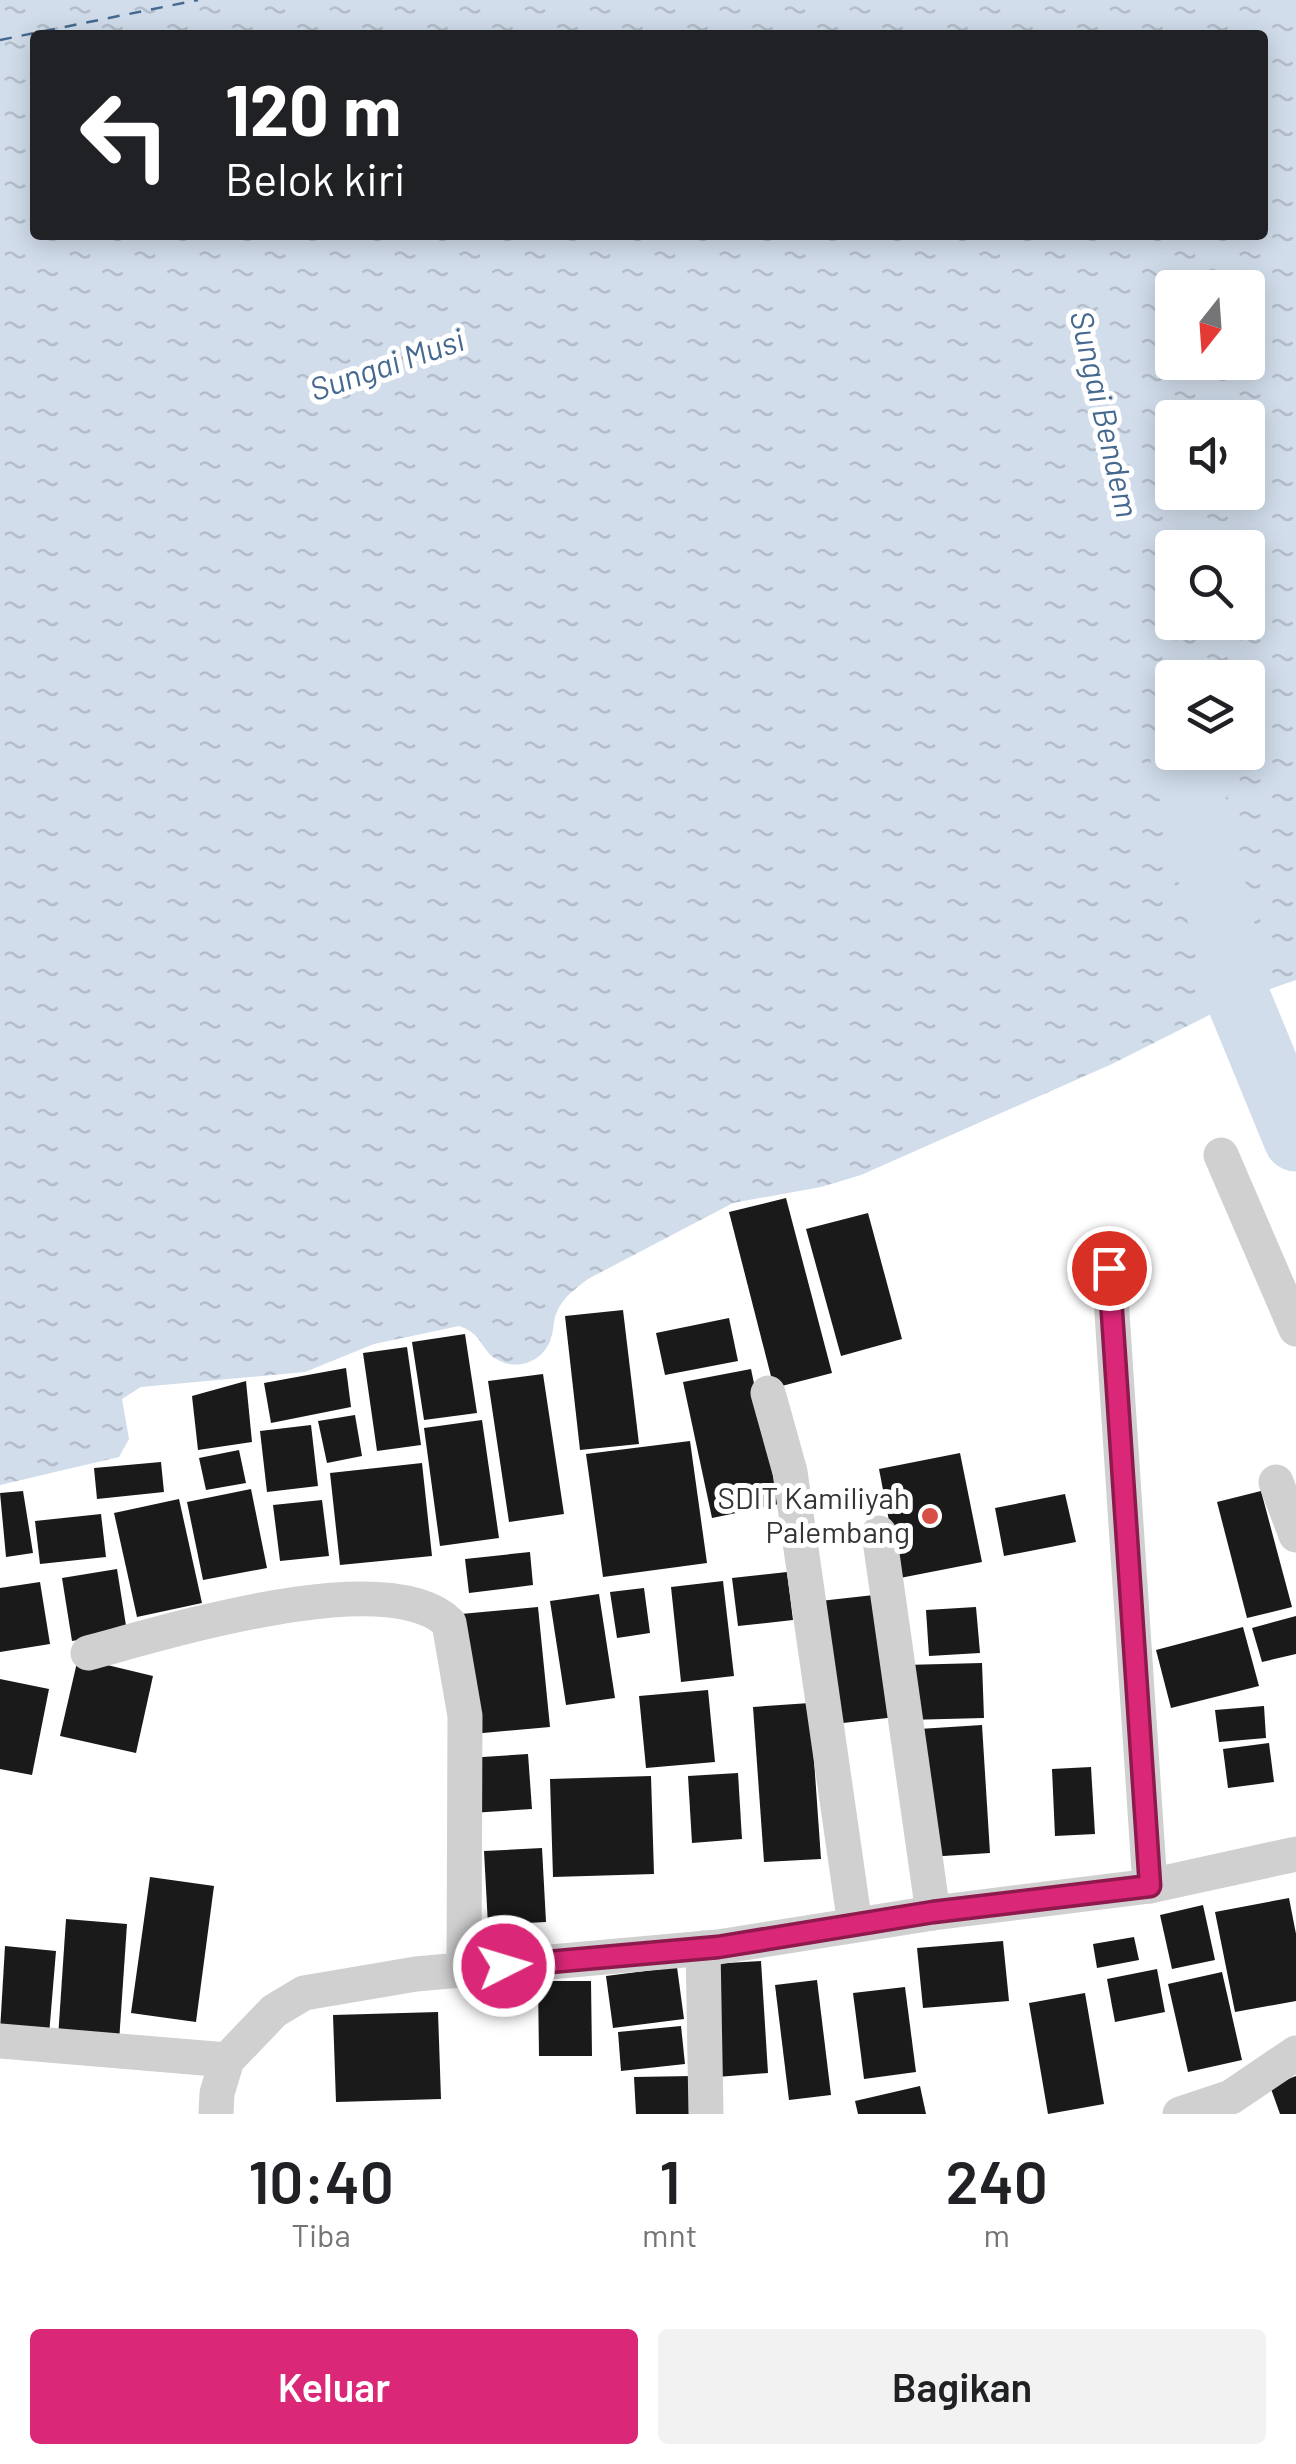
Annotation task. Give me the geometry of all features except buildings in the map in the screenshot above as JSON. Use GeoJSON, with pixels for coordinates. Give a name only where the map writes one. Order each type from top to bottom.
{"type":"FeatureCollection","features":[{"type":"Feature","properties":{"kind":"street"},"geometry":{"type":"LineString","coordinates":[[1221,1155],[1296,1330]]}},
{"type":"Feature","properties":{"kind":"street"},"geometry":{"type":"LineString","coordinates":[[1109,1268],[1150,1886]]}},
{"type":"Feature","properties":{"kind":"street"},"geometry":{"type":"LineString","coordinates":[[768,1393],[790,1472],[856,1925]]}},
{"type":"Feature","properties":{"kind":"street"},"geometry":{"type":"LineString","coordinates":[[1276,1482],[1296,1535]]}},
{"type":"Feature","properties":{"kind":"street"},"geometry":{"type":"LineString","coordinates":[[879,1533],[933,1912]]}},
{"type":"Feature","properties":{"kind":"street"},"geometry":{"type":"LineString","coordinates":[[88,1653],[211,1621],[338,1598],[391,1600],[442,1616],[448,1623],[465,1716],[464,1970]]}},
{"type":"Feature","properties":{"kind":"street"},"geometry":{"type":"LineString","coordinates":[[216,2114],[217,2093],[227,2060],[274,2010],[304,1993],[464,1970],[703,1948],[933,1912],[1150,1886],[1296,1854]]}},
{"type":"Feature","properties":{"kind":"street"},"geometry":{"type":"LineString","coordinates":[[703,1948],[706,2114]]}},
{"type":"Feature","properties":{"kind":"street"},"geometry":{"type":"LineString","coordinates":[[0,2041],[227,2060]]}},
{"type":"Feature","properties":{"kind":"street"},"geometry":{"type":"LineString","coordinates":[[1180,2114],[1230,2097],[1296,2053]]}},
{"type":"Feature","properties":{"kind":"water","name":"Sungai Musi"},"geometry":{"type":"Polygon","coordinates":[[[0,0],[1296,0],[1296,980],[1239,1000],[1112,1064],[861,1175],[821,1187],[733,1203],[578,1286],[559,1308],[548,1345],[538,1357],[524,1364],[500,1361],[473,1333],[459,1326],[374,1344],[305,1372],[141,1387],[122,1399],[129,1439],[119,1457],[0,1485],[0,0]]]}},
{"type":"Feature","properties":{"kind":"waterway","name":"Sungai Bendem"},"geometry":{"type":"LineString","coordinates":[[1186,770],[1239,1000],[1296,1139]]}},
{"type":"Feature","properties":{"kind":"ferry route"},"geometry":{"type":"LineString","coordinates":[[50,30],[198,0]]}},
{"type":"Feature","properties":{"kind":"ferry route"},"geometry":{"type":"LineString","coordinates":[[0,40],[30,34]]}},
{"type":"Feature","properties":{"kind":"place","name":"SDIT Kamiliyah Palembang"},"geometry":{"type":"Point","coordinates":[930,1516]}},
{"type":"Feature","properties":{"kind":"route"},"geometry":{"type":"LineString","coordinates":[[504,1966],[718,1947],[933,1912],[1150,1886],[1109,1268]]}}]}
